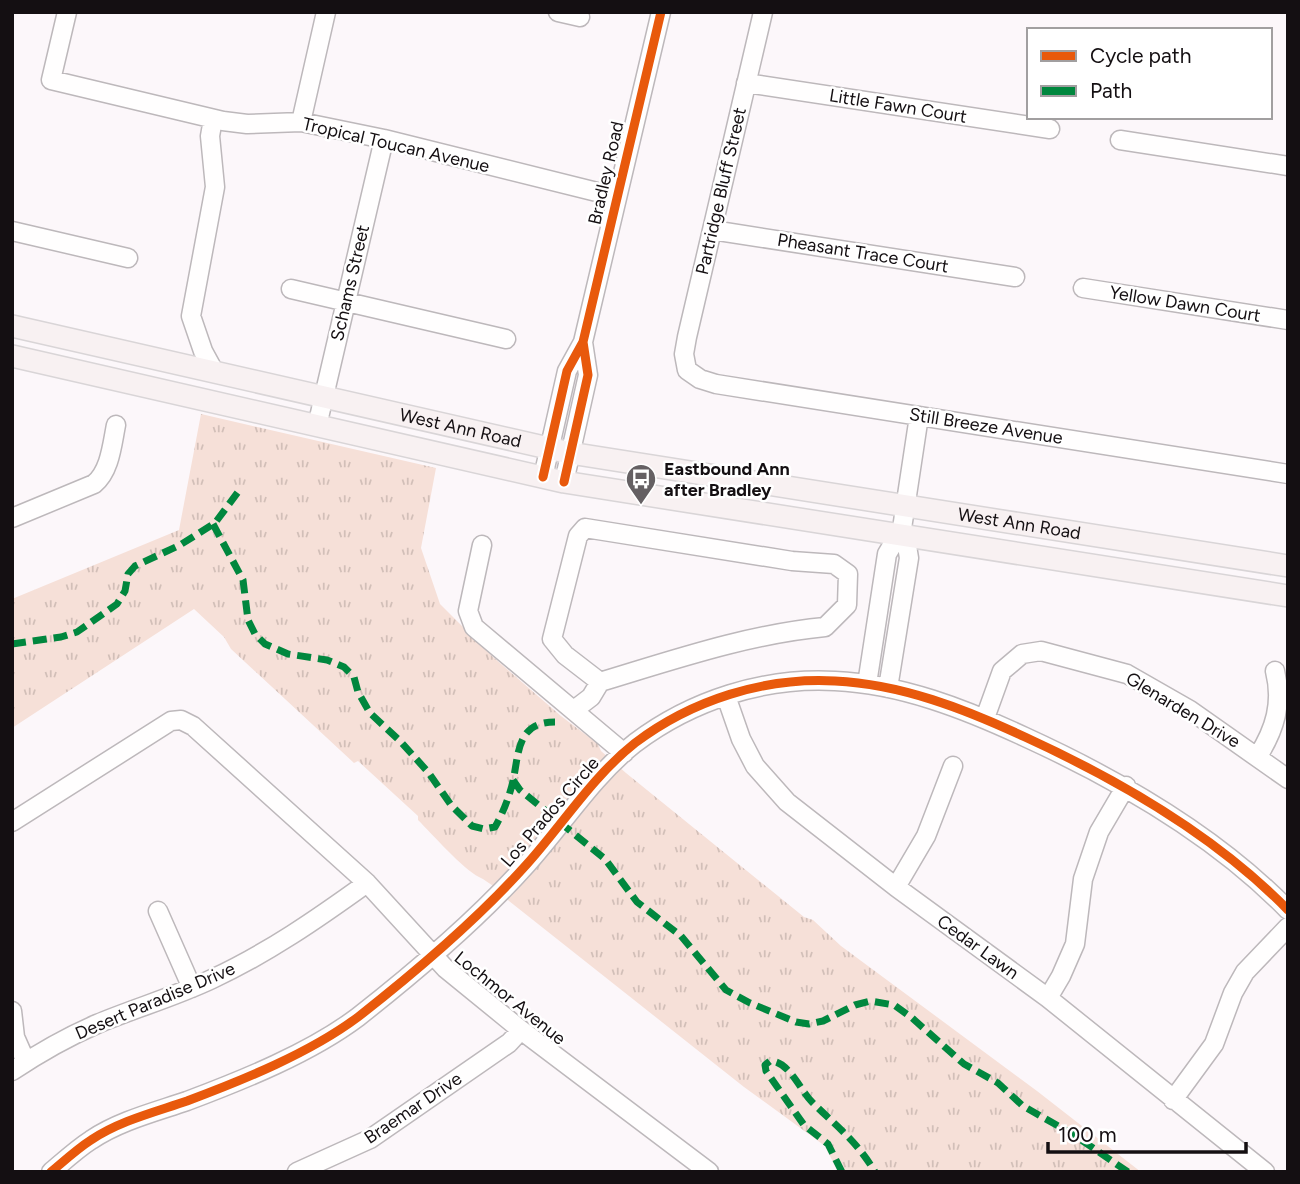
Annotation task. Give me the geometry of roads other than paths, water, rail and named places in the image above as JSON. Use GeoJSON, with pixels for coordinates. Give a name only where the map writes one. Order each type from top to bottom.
{"type":"FeatureCollection","features":[{"type":"Feature","properties":{"kind":"main road","name":"West Ann Road"},"geometry":{"type":"LineString","coordinates":[[12,326],[559,451],[1288,566]]}},
{"type":"Feature","properties":{"kind":"main road","name":"West Ann Road"},"geometry":{"type":"LineString","coordinates":[[12,356],[564,482],[1288,596]]}},
{"type":"Feature","properties":{"kind":"street","name":"Tropical Toucan Avenue"},"geometry":{"type":"LineString","coordinates":[[67,12],[51,80],[213,119],[247,124],[301,122],[384,139],[617,197]]}},
{"type":"Feature","properties":{"kind":"street"},"geometry":{"type":"LineString","coordinates":[[301,122],[326,12]]}},
{"type":"Feature","properties":{"kind":"street"},"geometry":{"type":"LineString","coordinates":[[558,12],[580,17]]}},
{"type":"Feature","properties":{"kind":"street","name":"Bradley Road"},"geometry":{"type":"LineString","coordinates":[[564,482],[559,451],[567,371],[583,342],[661,12]]}},
{"type":"Feature","properties":{"kind":"street","name":"Partridge Bluff Street"},"geometry":{"type":"LineString","coordinates":[[687,370],[684,354],[763,12]]}},
{"type":"Feature","properties":{"kind":"street","name":"Little Fawn Court"},"geometry":{"type":"LineString","coordinates":[[746,83],[1050,129]]}},
{"type":"Feature","properties":{"kind":"street"},"geometry":{"type":"LineString","coordinates":[[213,119],[210,136],[215,187],[191,316],[215,373]]}},
{"type":"Feature","properties":{"kind":"street","name":"Schams Street"},"geometry":{"type":"LineString","coordinates":[[317,426],[384,139]]}},
{"type":"Feature","properties":{"kind":"street"},"geometry":{"type":"LineString","coordinates":[[1120,140],[1288,166]]}},
{"type":"Feature","properties":{"kind":"street","name":"Pheasant Trace Court"},"geometry":{"type":"LineString","coordinates":[[712,230],[1015,277]]}},
{"type":"Feature","properties":{"kind":"street"},"geometry":{"type":"LineString","coordinates":[[12,231],[128,258]]}},
{"type":"Feature","properties":{"kind":"street","name":"Yellow Dawn Court"},"geometry":{"type":"LineString","coordinates":[[1083,288],[1288,320]]}},
{"type":"Feature","properties":{"kind":"street"},"geometry":{"type":"LineString","coordinates":[[291,289],[506,339]]}},
{"type":"Feature","properties":{"kind":"street","name":"Still Breeze Avenue"},"geometry":{"type":"LineString","coordinates":[[687,370],[700,379],[716,384],[1288,474]]}},
{"type":"Feature","properties":{"kind":"street"},"geometry":{"type":"LineString","coordinates":[[888,688],[909,558],[901,535],[919,416]]}},
{"type":"Feature","properties":{"kind":"street"},"geometry":{"type":"LineString","coordinates":[[12,517],[99,480],[105,472],[116,425]]}},
{"type":"Feature","properties":{"kind":"street","name":"Bradley Road"},"geometry":{"type":"LineString","coordinates":[[543,477],[559,451]]}},
{"type":"Feature","properties":{"kind":"street"},"geometry":{"type":"LineString","coordinates":[[574,710],[591,697],[600,682],[709,650],[795,629],[825,627],[846,605],[848,574],[834,564],[792,561],[585,528],[578,536],[552,639],[565,655],[600,682]]}},
{"type":"Feature","properties":{"kind":"street"},"geometry":{"type":"LineString","coordinates":[[867,684],[887,554],[901,535]]}},
{"type":"Feature","properties":{"kind":"street"},"geometry":{"type":"LineString","coordinates":[[482,545],[468,611],[471,622],[478,631],[624,753]]}},
{"type":"Feature","properties":{"kind":"street","name":"Glenarden Drive"},"geometry":{"type":"LineString","coordinates":[[985,718],[1003,671],[1022,654],[1041,651],[1128,674],[1190,710],[1288,779]]}},
{"type":"Feature","properties":{"kind":"street"},"geometry":{"type":"LineString","coordinates":[[1258,756],[1269,738],[1278,710],[1279,691],[1275,671]]}},
{"type":"Feature","properties":{"kind":"street","name":"Los Prados Circle"},"geometry":{"type":"LineString","coordinates":[[51,1172],[92,1139],[285,1060],[355,1019],[472,920],[515,877],[587,790],[624,753],[677,717],[726,696],[755,688],[802,681],[867,684],[985,718],[1126,786],[1224,854],[1288,910]]}},
{"type":"Feature","properties":{"kind":"street","name":"Cedar Lawn"},"geometry":{"type":"LineString","coordinates":[[726,696],[747,752],[764,779],[799,812],[1048,998],[1265,1172]]}},
{"type":"Feature","properties":{"kind":"street","name":"Lochmor Avenue"},"geometry":{"type":"LineString","coordinates":[[12,822],[171,720],[181,720],[193,726],[367,883],[432,955],[521,1030],[709,1172]]}},
{"type":"Feature","properties":{"kind":"street"},"geometry":{"type":"LineString","coordinates":[[896,887],[926,836],[953,766]]}},
{"type":"Feature","properties":{"kind":"street"},"geometry":{"type":"LineString","coordinates":[[1048,998],[1075,944],[1083,879],[1099,832],[1126,786]]}},
{"type":"Feature","properties":{"kind":"street","name":"Desert Paradise Drive"},"geometry":{"type":"LineString","coordinates":[[19,1067],[49,1048],[97,1024],[192,988],[233,969],[276,945],[367,883]]}},
{"type":"Feature","properties":{"kind":"street"},"geometry":{"type":"LineString","coordinates":[[159,911],[192,988]]}},
{"type":"Feature","properties":{"kind":"street"},"geometry":{"type":"LineString","coordinates":[[1173,1100],[1214,1044],[1233,993],[1245,972],[1288,927]]}},
{"type":"Feature","properties":{"kind":"street"},"geometry":{"type":"LineString","coordinates":[[12,1011],[19,1067]]}},
{"type":"Feature","properties":{"kind":"street","name":"Braemar Drive"},"geometry":{"type":"LineString","coordinates":[[297,1172],[370,1139],[509,1043],[521,1030]]}},
{"type":"Feature","properties":{"kind":"place","name":"Eastbound Ann after Bradley"},"geometry":{"type":"Point","coordinates":[641,506]}}]}
